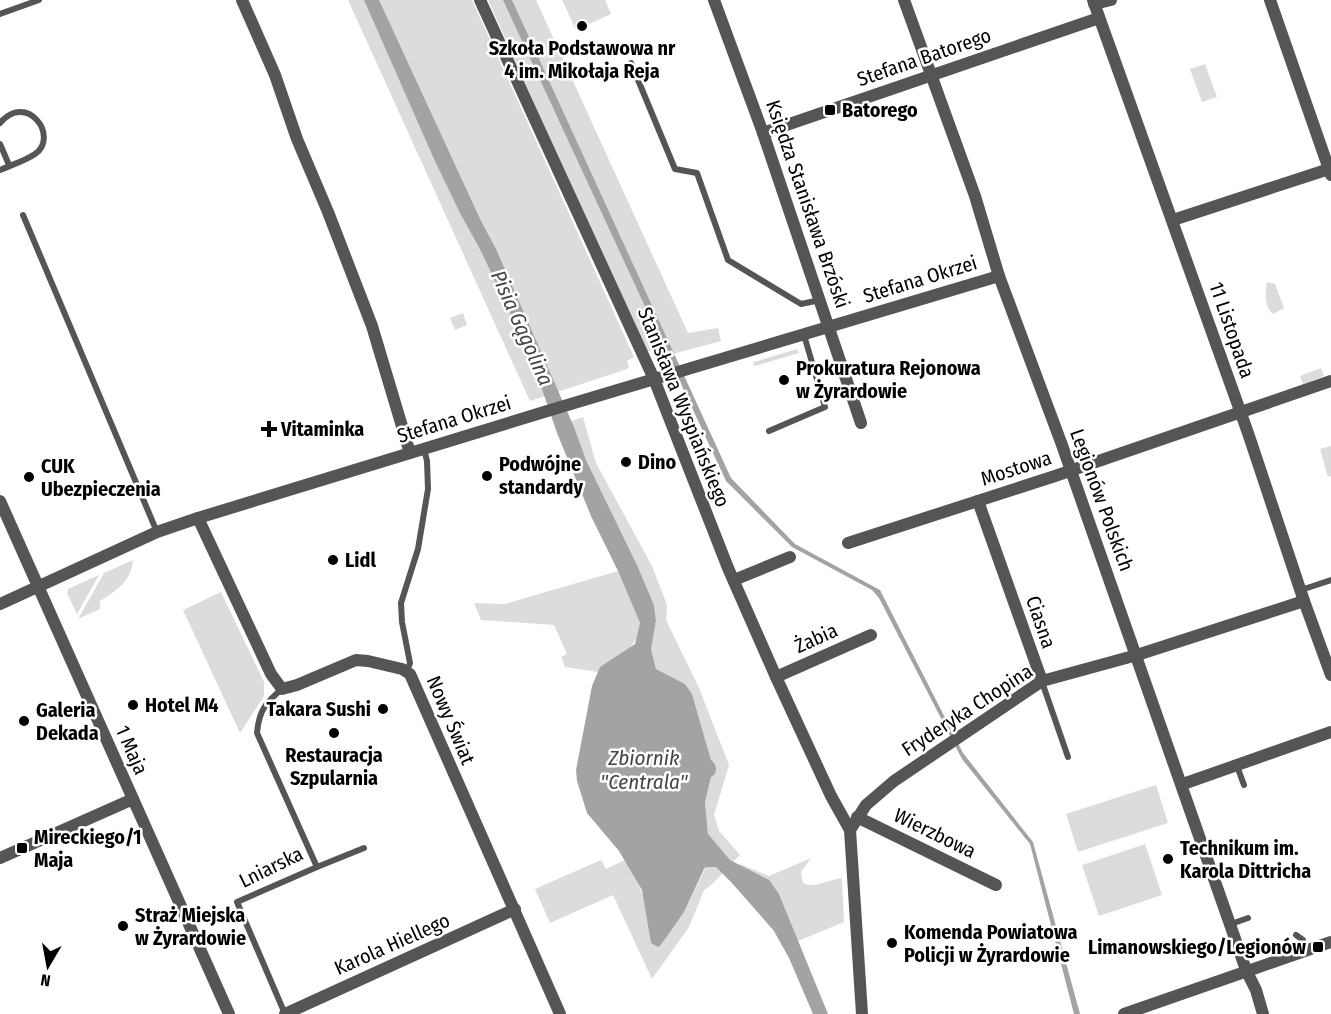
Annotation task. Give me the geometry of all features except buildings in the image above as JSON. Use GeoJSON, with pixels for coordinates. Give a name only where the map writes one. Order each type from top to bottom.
{"type":"FeatureCollection","features":[{"type":"Feature","properties":{"kind":"street"},"geometry":{"type":"LineString","coordinates":[[242,0],[275,75],[297,139],[372,326],[410,453]]}},
{"type":"Feature","properties":{"kind":"street","name":"Stanisława Wyspiańskiego"},"geometry":{"type":"LineString","coordinates":[[480,0],[661,377],[734,580],[776,677],[831,796],[850,831]]}},
{"type":"Feature","properties":{"kind":"street","name":"Księdza Stanisława Brzóski"},"geometry":{"type":"LineString","coordinates":[[714,0],[763,134],[861,423]]}},
{"type":"Feature","properties":{"kind":"street","name":"Legionów Polskich"},"geometry":{"type":"LineString","coordinates":[[904,0],[975,196],[999,276],[1071,470],[1263,1014]]}},
{"type":"Feature","properties":{"kind":"street"},"geometry":{"type":"LineString","coordinates":[[1094,2],[1111,0]]}},
{"type":"Feature","properties":{"kind":"street"},"geometry":{"type":"LineString","coordinates":[[1173,220],[1330,172],[1270,0]]}},
{"type":"Feature","properties":{"kind":"street","name":"11 Listopada"},"geometry":{"type":"LineString","coordinates":[[1094,2],[1173,220],[1331,675]]}},
{"type":"Feature","properties":{"kind":"street","name":"Stefana Batorego"},"geometry":{"type":"LineString","coordinates":[[763,134],[1099,18]]}},
{"type":"Feature","properties":{"kind":"street","name":"Stefana Okrzei"},"geometry":{"type":"LineString","coordinates":[[0,604],[157,532],[198,518],[999,276]]}},
{"type":"Feature","properties":{"kind":"street","name":"Mostowa"},"geometry":{"type":"LineString","coordinates":[[848,543],[1331,381]]}},
{"type":"Feature","properties":{"kind":"street","name":"1 Maja"},"geometry":{"type":"LineString","coordinates":[[0,501],[229,1014]]}},
{"type":"Feature","properties":{"kind":"street","name":"Ciasna"},"geometry":{"type":"LineString","coordinates":[[978,501],[1041,681]]}},
{"type":"Feature","properties":{"kind":"street"},"geometry":{"type":"LineString","coordinates":[[198,518],[271,674],[282,689]]}},
{"type":"Feature","properties":{"kind":"street"},"geometry":{"type":"LineString","coordinates":[[734,580],[790,557]]}},
{"type":"Feature","properties":{"kind":"street","name":"Fryderyka Chopina"},"geometry":{"type":"LineString","coordinates":[[850,831],[866,805],[894,781],[1041,681],[1137,655],[1302,596]]}},
{"type":"Feature","properties":{"kind":"street","name":"Żabia"},"geometry":{"type":"LineString","coordinates":[[776,677],[871,635]]}},
{"type":"Feature","properties":{"kind":"street","name":"Nowy Świat"},"geometry":{"type":"LineString","coordinates":[[282,689],[356,660],[407,671],[412,677],[560,1014]]}},
{"type":"Feature","properties":{"kind":"street"},"geometry":{"type":"LineString","coordinates":[[1183,784],[1331,732]]}},
{"type":"Feature","properties":{"kind":"street"},"geometry":{"type":"LineString","coordinates":[[0,858],[133,799]]}},
{"type":"Feature","properties":{"kind":"street","name":"Wierzbowa"},"geometry":{"type":"LineString","coordinates":[[857,817],[996,885]]}},
{"type":"Feature","properties":{"kind":"street"},"geometry":{"type":"LineString","coordinates":[[850,831],[862,1014]]}},
{"type":"Feature","properties":{"kind":"street","name":"Karola Hiellego"},"geometry":{"type":"LineString","coordinates":[[285,1014],[515,909]]}},
{"type":"Feature","properties":{"kind":"street"},"geometry":{"type":"LineString","coordinates":[[1125,1014],[1331,942]]}},
{"type":"Feature","properties":{"kind":"lane"},"geometry":{"type":"LineString","coordinates":[[0,14],[39,0]]}},
{"type":"Feature","properties":{"kind":"lane"},"geometry":{"type":"LineString","coordinates":[[631,63],[675,169],[697,173],[728,260],[801,304],[820,300]]}},
{"type":"Feature","properties":{"kind":"lane"},"geometry":{"type":"LineString","coordinates":[[0,123],[7,116],[18,112],[31,114],[39,121],[42,131],[41,146],[37,153],[0,170]]}},
{"type":"Feature","properties":{"kind":"lane"},"geometry":{"type":"LineString","coordinates":[[0,144],[9,165]]}},
{"type":"Feature","properties":{"kind":"lane"},"geometry":{"type":"LineString","coordinates":[[23,215],[157,532]]}},
{"type":"Feature","properties":{"kind":"lane"},"geometry":{"type":"LineString","coordinates":[[769,431],[825,407],[804,335]]}},
{"type":"Feature","properties":{"kind":"lane"},"geometry":{"type":"LineString","coordinates":[[407,671],[410,663],[402,622],[401,603],[418,549],[428,489],[424,449]]}},
{"type":"Feature","properties":{"kind":"lane"},"geometry":{"type":"LineString","coordinates":[[1302,596],[1331,580]]}},
{"type":"Feature","properties":{"kind":"lane","name":"Ciasna"},"geometry":{"type":"LineString","coordinates":[[1041,681],[1068,757]]}},
{"type":"Feature","properties":{"kind":"lane","name":"Lniarska"},"geometry":{"type":"LineString","coordinates":[[282,689],[268,700],[259,717],[257,733],[318,867],[237,902],[285,1014]]}},
{"type":"Feature","properties":{"kind":"lane"},"geometry":{"type":"LineString","coordinates":[[1237,766],[1244,785]]}},
{"type":"Feature","properties":{"kind":"lane"},"geometry":{"type":"LineString","coordinates":[[318,867],[364,848]]}},
{"type":"Feature","properties":{"kind":"lane"},"geometry":{"type":"LineString","coordinates":[[1231,924],[1248,918]]}},
{"type":"Feature","properties":{"kind":"lane"},"geometry":{"type":"LineString","coordinates":[[1296,935],[1303,940],[1306,951]]}},
{"type":"Feature","properties":{"kind":"shaded area"},"geometry":{"type":"Polygon","coordinates":[[[348,0],[472,0],[634,357],[627,361],[629,367],[627,369],[530,401],[348,0]]]}},
{"type":"Feature","properties":{"kind":"shaded area"},"geometry":{"type":"Polygon","coordinates":[[[488,0],[536,0],[688,333],[718,328],[721,341],[669,355],[664,346],[646,352],[488,0]]]}},
{"type":"Feature","properties":{"kind":"shaded area"},"geometry":{"type":"Polygon","coordinates":[[[562,0],[605,0],[611,14],[576,30],[562,0]]]}},
{"type":"Feature","properties":{"kind":"shaded area"},"geometry":{"type":"Polygon","coordinates":[[[1205,64],[1217,97],[1202,102],[1190,69],[1205,64]]]}},
{"type":"Feature","properties":{"kind":"shaded area"},"geometry":{"type":"Polygon","coordinates":[[[1267,282],[1275,284],[1284,308],[1273,314],[1267,303],[1267,282]]]}},
{"type":"Feature","properties":{"kind":"shaded area"},"geometry":{"type":"Polygon","coordinates":[[[463,313],[467,325],[455,330],[450,318],[463,313]]]}},
{"type":"Feature","properties":{"kind":"shaded area"},"geometry":{"type":"Polygon","coordinates":[[[797,349],[799,353],[753,365],[754,362],[797,349]]]}},
{"type":"Feature","properties":{"kind":"shaded area"},"geometry":{"type":"Polygon","coordinates":[[[1321,368],[1324,376],[1303,384],[1300,376],[1321,368]]]}},
{"type":"Feature","properties":{"kind":"shaded area"},"geometry":{"type":"Polygon","coordinates":[[[583,417],[596,463],[652,566],[667,605],[666,620],[699,688],[729,765],[714,815],[719,831],[740,855],[704,890],[689,927],[652,979],[613,895],[550,923],[535,889],[601,860],[606,869],[625,860],[644,898],[684,912],[706,867],[708,834],[705,802],[711,777],[711,760],[692,694],[685,684],[656,669],[651,649],[656,621],[654,605],[586,460],[571,421],[583,417]]]}},
{"type":"Feature","properties":{"kind":"shaded area"},"geometry":{"type":"Polygon","coordinates":[[[1331,446],[1331,476],[1328,477],[1320,449],[1331,446]]]}},
{"type":"Feature","properties":{"kind":"shaded area"},"geometry":{"type":"Polygon","coordinates":[[[133,560],[126,580],[100,601],[100,609],[78,619],[104,573],[133,560]]]}},
{"type":"Feature","properties":{"kind":"shaded area"},"geometry":{"type":"Polygon","coordinates":[[[618,571],[640,623],[639,632],[627,650],[600,667],[598,672],[565,667],[561,657],[567,654],[554,625],[481,620],[474,603],[505,604],[618,571]]]}},
{"type":"Feature","properties":{"kind":"shaded area"},"geometry":{"type":"Polygon","coordinates":[[[99,575],[77,614],[67,593],[68,589],[99,575]]]}},
{"type":"Feature","properties":{"kind":"shaded area"},"geometry":{"type":"Polygon","coordinates":[[[221,592],[264,682],[264,696],[240,733],[183,610],[221,592]]]}},
{"type":"Feature","properties":{"kind":"shaded area"},"geometry":{"type":"Polygon","coordinates":[[[1156,785],[1168,823],[1078,852],[1066,814],[1156,785]]]}},
{"type":"Feature","properties":{"kind":"shaded area"},"geometry":{"type":"Polygon","coordinates":[[[1145,844],[1162,895],[1099,916],[1082,865],[1145,844]]]}},
{"type":"Feature","properties":{"kind":"shaded area"},"geometry":{"type":"Polygon","coordinates":[[[811,858],[801,872],[803,883],[812,885],[842,878],[844,922],[798,941],[779,894],[739,866],[740,864],[769,876],[811,858]]]}},
{"type":"Feature","properties":{"kind":"water","name":"Zbiornik \"Centrala\""},"geometry":{"type":"Polygon","coordinates":[[[364,0],[379,0],[496,249],[574,427],[586,460],[637,565],[654,605],[656,621],[651,649],[656,669],[685,684],[692,694],[711,760],[716,769],[715,774],[711,777],[705,802],[708,834],[730,860],[769,880],[779,894],[828,1014],[813,1014],[789,958],[774,931],[716,867],[704,869],[684,912],[660,946],[651,943],[642,890],[619,851],[587,813],[576,770],[592,686],[600,667],[635,644],[640,623],[591,516],[557,433],[532,360],[481,251],[434,159],[364,0]]]}},
{"type":"Feature","properties":{"kind":"water"},"geometry":{"type":"Polygon","coordinates":[[[503,0],[512,0],[731,478],[795,544],[880,590],[963,753],[1033,842],[1080,1014],[1074,1014],[1030,844],[962,759],[879,598],[872,590],[792,547],[726,481],[503,0]]]}},
{"type":"Feature","properties":{"kind":"place","name":"Szkoła Podstawowa nr 4 im. Mikołaja Reja"},"geometry":{"type":"Point","coordinates":[582,26]}},
{"type":"Feature","properties":{"kind":"place","name":"Batorego"},"geometry":{"type":"Point","coordinates":[830,110]}},
{"type":"Feature","properties":{"kind":"place","name":"Prokuratura Rejonowa w Żyrardowie"},"geometry":{"type":"Point","coordinates":[784,380]}},
{"type":"Feature","properties":{"kind":"place","name":"Vitaminka"},"geometry":{"type":"Point","coordinates":[269,429]}},
{"type":"Feature","properties":{"kind":"place","name":"Dino"},"geometry":{"type":"Point","coordinates":[626,462]}},
{"type":"Feature","properties":{"kind":"place","name":"Podwójne standardy"},"geometry":{"type":"Point","coordinates":[487,476]}},
{"type":"Feature","properties":{"kind":"place","name":"CUK Ubezpieczenia"},"geometry":{"type":"Point","coordinates":[29,477]}},
{"type":"Feature","properties":{"kind":"place","name":"Lidl"},"geometry":{"type":"Point","coordinates":[333,560]}},
{"type":"Feature","properties":{"kind":"place","name":"Hotel M4"},"geometry":{"type":"Point","coordinates":[133,705]}},
{"type":"Feature","properties":{"kind":"place","name":"Takara Sushi"},"geometry":{"type":"Point","coordinates":[383,709]}},
{"type":"Feature","properties":{"kind":"place","name":"Galeria Dekada"},"geometry":{"type":"Point","coordinates":[24,721]}},
{"type":"Feature","properties":{"kind":"place","name":"Restauracja Szpularnia"},"geometry":{"type":"Point","coordinates":[334,733]}},
{"type":"Feature","properties":{"kind":"place","name":"Mireckiego/1 Maja"},"geometry":{"type":"Point","coordinates":[22,848]}},
{"type":"Feature","properties":{"kind":"place","name":"Technikum im. Karola Dittricha"},"geometry":{"type":"Point","coordinates":[1168,859]}},
{"type":"Feature","properties":{"kind":"place","name":"Straż Miejska w Żyrardowie"},"geometry":{"type":"Point","coordinates":[123,926]}},
{"type":"Feature","properties":{"kind":"place","name":"Komenda Powiatowa Policji w Żyrardowie"},"geometry":{"type":"Point","coordinates":[892,943]}},
{"type":"Feature","properties":{"kind":"place","name":"Limanowskiego/Legionów"},"geometry":{"type":"Point","coordinates":[1318,947]}},
{"type":"Feature","properties":{"kind":"water label","name":"Pisia Gągolina"},"geometry":{"type":"Point","coordinates":[522,328]}}]}
